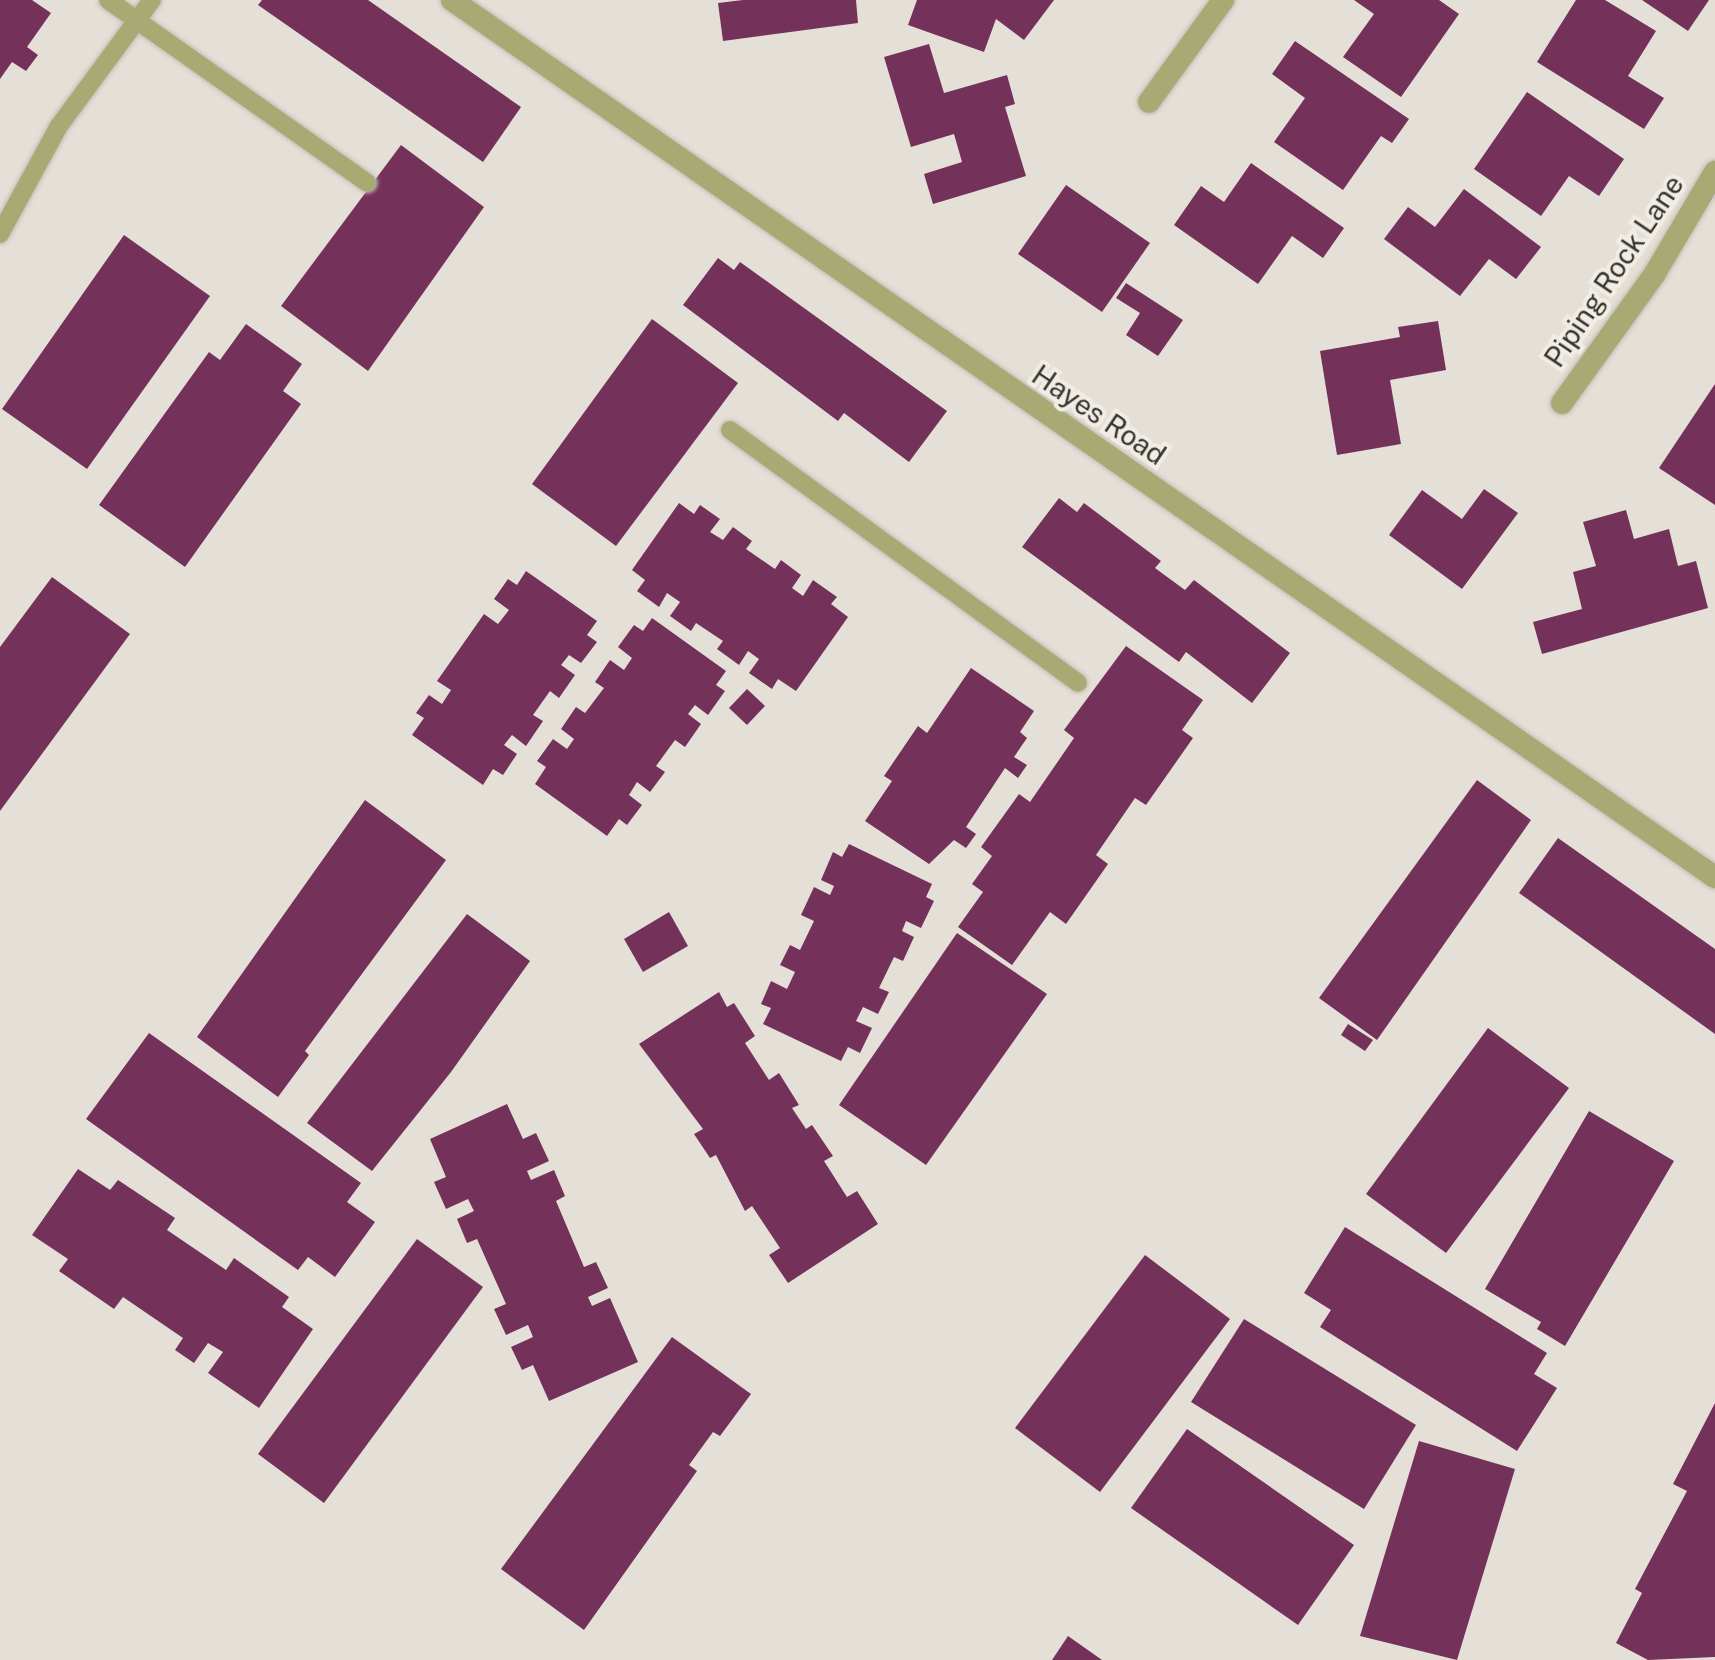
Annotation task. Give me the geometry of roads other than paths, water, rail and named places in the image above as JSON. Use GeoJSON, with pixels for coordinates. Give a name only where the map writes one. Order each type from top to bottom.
{"type":"FeatureCollection","features":[{"type":"Feature","properties":{"kind":"street","name":"Hayes Road"},"geometry":{"type":"LineString","coordinates":[[452,0],[1715,877]]}},
{"type":"Feature","properties":{"kind":"street"},"geometry":{"type":"LineString","coordinates":[[1149,102],[1223,0]]}},
{"type":"Feature","properties":{"kind":"street","name":"Piping Rock Lane"},"geometry":{"type":"LineString","coordinates":[[1562,403],[1654,275],[1715,172]]}},
{"type":"Feature","properties":{"kind":"lane"},"geometry":{"type":"LineString","coordinates":[[108,0],[367,183]]}},
{"type":"Feature","properties":{"kind":"lane"},"geometry":{"type":"LineString","coordinates":[[0,234],[59,126],[152,0]]}},
{"type":"Feature","properties":{"kind":"lane"},"geometry":{"type":"LineString","coordinates":[[730,430],[1078,683]]}}]}
